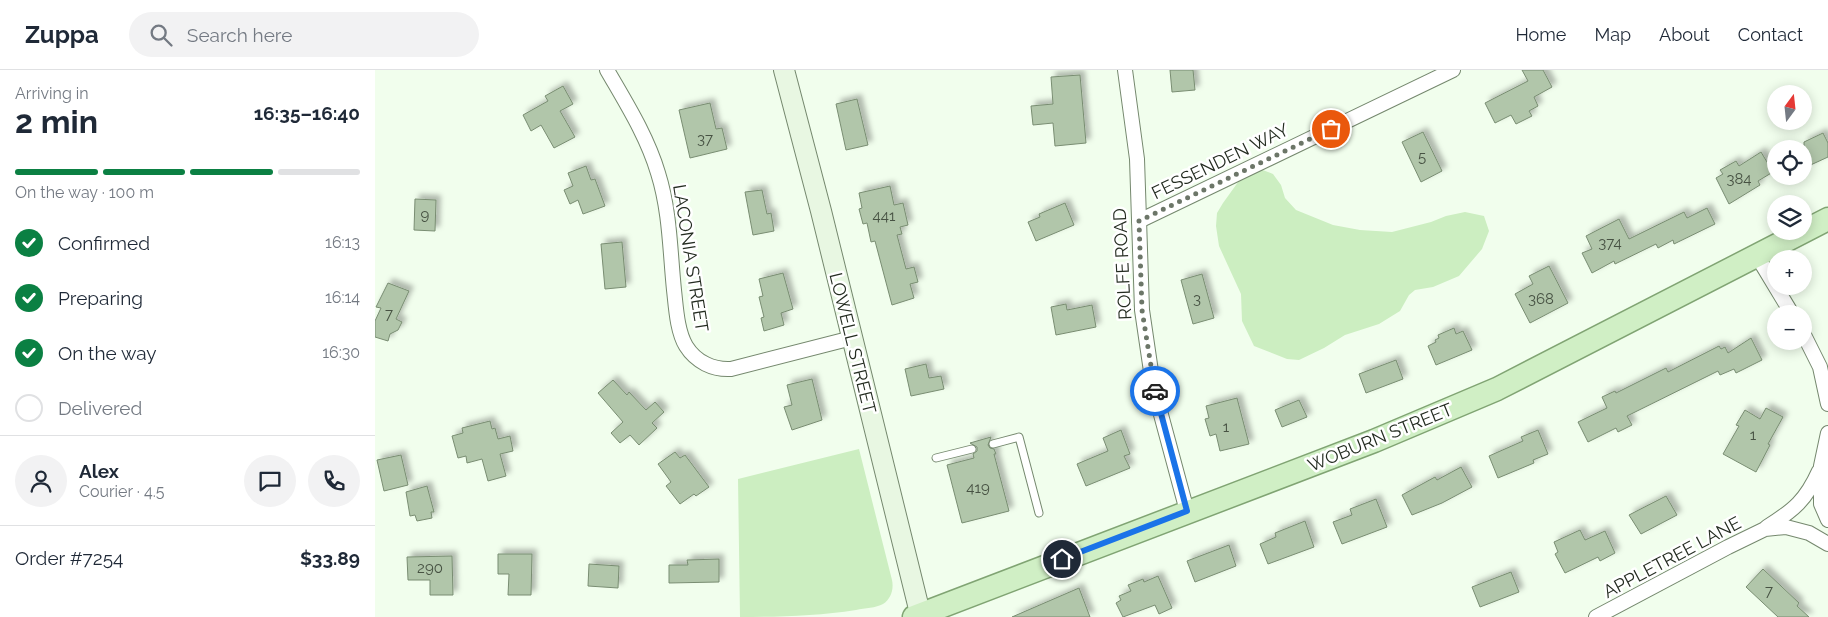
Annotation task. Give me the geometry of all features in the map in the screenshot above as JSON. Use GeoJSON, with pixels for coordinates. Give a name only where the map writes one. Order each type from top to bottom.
{"type":"FeatureCollection","features":[{"type":"Feature","properties":{"kind":"main road","name":"LOWELL STREET"},"geometry":{"type":"LineString","coordinates":[[783,70],[852,338],[918,616]]}},
{"type":"Feature","properties":{"kind":"main road","name":"WOBURN STREET"},"geometry":{"type":"LineString","coordinates":[[918,616],[1187,511],[1374,441],[1497,389],[1828,219]]}},
{"type":"Feature","properties":{"kind":"street","name":"LACONIA STREET"},"geometry":{"type":"LineString","coordinates":[[607,70],[643,136],[658,170],[667,210],[676,306],[683,340],[694,356],[713,367],[731,368],[852,338]]}},
{"type":"Feature","properties":{"kind":"street","name":"ROLFE ROAD"},"geometry":{"type":"LineString","coordinates":[[1125,70],[1137,159],[1142,310],[1153,385],[1187,511]]}},
{"type":"Feature","properties":{"kind":"street","name":"FESSENDEN WAY"},"geometry":{"type":"LineString","coordinates":[[1139,221],[1453,70]]}},
{"type":"Feature","properties":{"kind":"street"},"geometry":{"type":"LineString","coordinates":[[1757,256],[1787,305]]}},
{"type":"Feature","properties":{"kind":"street"},"geometry":{"type":"LineString","coordinates":[[1811,350],[1820,367],[1828,404]]}},
{"type":"Feature","properties":{"kind":"street"},"geometry":{"type":"LineString","coordinates":[[1828,433],[1821,466],[1821,504],[1828,520]]}},
{"type":"Feature","properties":{"kind":"street","name":"APPLETREE LANE"},"geometry":{"type":"LineString","coordinates":[[1602,616],[1635,595],[1765,529],[1790,513],[1809,491],[1821,466]]}},
{"type":"Feature","properties":{"kind":"street","name":"APPLETREE LANE"},"geometry":{"type":"LineString","coordinates":[[1765,529],[1786,527],[1809,533],[1828,544]]}},
{"type":"Feature","properties":{"kind":"lane"},"geometry":{"type":"LineString","coordinates":[[993,444],[1019,437],[1039,514]]}},
{"type":"Feature","properties":{"kind":"lane"},"geometry":{"type":"LineString","coordinates":[[936,458],[972,449]]}},
{"type":"Feature","properties":{"kind":"green space"},"geometry":{"type":"Polygon","coordinates":[[[1260,169],[1273,174],[1281,185],[1285,198],[1296,210],[1333,225],[1360,230],[1392,232],[1465,212],[1484,216],[1489,231],[1482,249],[1459,276],[1433,287],[1415,290],[1409,295],[1400,311],[1379,324],[1345,335],[1299,360],[1287,359],[1254,346],[1242,321],[1241,294],[1219,246],[1216,226],[1217,213],[1241,178],[1260,169]]]}},
{"type":"Feature","properties":{"kind":"green space"},"geometry":{"type":"Polygon","coordinates":[[[859,449],[893,583],[890,597],[883,604],[877,606],[842,612],[798,616],[740,617],[738,479],[859,449]]]}},
{"type":"Feature","properties":{"kind":"building"},"geometry":{"type":"Polygon","coordinates":[[[1170,70],[1193,70],[1195,90],[1172,92],[1170,70]]]}},
{"type":"Feature","properties":{"kind":"building"},"geometry":{"type":"Polygon","coordinates":[[[1522,70],[1543,70],[1552,87],[1534,97],[1538,106],[1529,111],[1532,116],[1516,124],[1511,115],[1495,123],[1485,103],[1528,81],[1522,70]]]}},
{"type":"Feature","properties":{"kind":"building"},"geometry":{"type":"Polygon","coordinates":[[[1080,75],[1086,143],[1055,146],[1053,123],[1033,125],[1031,106],[1053,104],[1051,77],[1080,75]]]}},
{"type":"Feature","properties":{"kind":"building"},"geometry":{"type":"Polygon","coordinates":[[[563,86],[573,104],[560,111],[575,137],[554,148],[541,125],[531,131],[523,115],[548,101],[545,96],[563,86]]]}},
{"type":"Feature","properties":{"kind":"building"},"geometry":{"type":"Polygon","coordinates":[[[857,99],[868,145],[846,150],[836,104],[857,99]]]}},
{"type":"Feature","properties":{"kind":"building"},"geometry":{"type":"Polygon","coordinates":[[[710,103],[716,129],[722,128],[727,149],[690,158],[679,110],[710,103]]]}},
{"type":"Feature","properties":{"kind":"building"},"geometry":{"type":"Polygon","coordinates":[[[1423,132],[1442,171],[1421,182],[1402,142],[1423,132]]]}},
{"type":"Feature","properties":{"kind":"building"},"geometry":{"type":"Polygon","coordinates":[[[1823,133],[1828,143],[1828,157],[1812,164],[1812,140],[1808,140],[1823,133]]]}},
{"type":"Feature","properties":{"kind":"building"},"geometry":{"type":"Polygon","coordinates":[[[1761,152],[1767,162],[1767,176],[1758,181],[1760,185],[1729,204],[1716,178],[1723,174],[1720,170],[1736,161],[1739,166],[1761,152]]]}},
{"type":"Feature","properties":{"kind":"building"},"geometry":{"type":"Polygon","coordinates":[[[586,166],[591,180],[595,179],[605,206],[583,214],[578,200],[570,204],[564,190],[573,186],[568,173],[586,166]]]}},
{"type":"Feature","properties":{"kind":"building"},"geometry":{"type":"Polygon","coordinates":[[[890,186],[894,205],[903,203],[908,225],[900,227],[902,234],[897,235],[906,269],[914,267],[918,282],[910,284],[914,298],[892,305],[875,241],[871,242],[867,223],[863,224],[859,209],[862,208],[859,193],[890,186]]]}},
{"type":"Feature","properties":{"kind":"building"},"geometry":{"type":"Polygon","coordinates":[[[762,190],[767,214],[771,213],[774,231],[753,235],[745,192],[762,190]]]}},
{"type":"Feature","properties":{"kind":"building"},"geometry":{"type":"Polygon","coordinates":[[[415,199],[436,200],[435,231],[414,230],[415,199]]]}},
{"type":"Feature","properties":{"kind":"building"},"geometry":{"type":"Polygon","coordinates":[[[1065,203],[1074,225],[1036,241],[1028,222],[1040,217],[1039,214],[1065,203]]]}},
{"type":"Feature","properties":{"kind":"building"},"geometry":{"type":"Polygon","coordinates":[[[1707,208],[1715,224],[1674,244],[1673,240],[1658,248],[1656,244],[1615,264],[1614,261],[1592,273],[1582,253],[1592,249],[1586,236],[1619,219],[1629,239],[1684,212],[1687,218],[1707,208]]]}},
{"type":"Feature","properties":{"kind":"building"},"geometry":{"type":"Polygon","coordinates":[[[622,242],[626,287],[605,289],[601,244],[622,242]]]}},
{"type":"Feature","properties":{"kind":"building"},"geometry":{"type":"Polygon","coordinates":[[[1549,266],[1568,303],[1530,323],[1515,294],[1533,284],[1529,276],[1549,266]]]}},
{"type":"Feature","properties":{"kind":"building"},"geometry":{"type":"Polygon","coordinates":[[[783,273],[793,309],[781,313],[784,325],[764,331],[761,318],[764,317],[759,297],[763,296],[759,279],[783,273]]]}},
{"type":"Feature","properties":{"kind":"building"},"geometry":{"type":"Polygon","coordinates":[[[1202,274],[1214,318],[1193,324],[1181,280],[1202,274]]]}},
{"type":"Feature","properties":{"kind":"building"},"geometry":{"type":"Polygon","coordinates":[[[388,283],[409,291],[396,319],[402,322],[398,330],[390,334],[388,341],[375,337],[375,321],[381,308],[376,307],[388,283]]]}},
{"type":"Feature","properties":{"kind":"building"},"geometry":{"type":"Polygon","coordinates":[[[1066,304],[1067,310],[1092,305],[1096,327],[1056,335],[1051,307],[1066,304]]]}},
{"type":"Feature","properties":{"kind":"building"},"geometry":{"type":"Polygon","coordinates":[[[1454,328],[1456,334],[1463,331],[1472,350],[1436,365],[1428,346],[1436,342],[1435,340],[1439,338],[1438,335],[1454,328]]]}},
{"type":"Feature","properties":{"kind":"building"},"geometry":{"type":"Polygon","coordinates":[[[1751,338],[1762,360],[1736,373],[1734,369],[1720,375],[1718,371],[1627,416],[1632,425],[1618,432],[1616,428],[1588,442],[1578,422],[1607,408],[1602,397],[1615,391],[1616,393],[1666,368],[1668,372],[1719,346],[1721,349],[1725,347],[1728,353],[1751,338]]]}},
{"type":"Feature","properties":{"kind":"building"},"geometry":{"type":"Polygon","coordinates":[[[1396,360],[1403,379],[1366,393],[1359,374],[1396,360]]]}},
{"type":"Feature","properties":{"kind":"building"},"geometry":{"type":"Polygon","coordinates":[[[926,364],[929,378],[941,376],[944,389],[911,396],[905,369],[926,364]]]}},
{"type":"Feature","properties":{"kind":"building"},"geometry":{"type":"Polygon","coordinates":[[[812,379],[822,420],[792,430],[784,407],[792,405],[787,385],[812,379]]]}},
{"type":"Feature","properties":{"kind":"building"},"geometry":{"type":"Polygon","coordinates":[[[613,380],[627,395],[629,392],[646,410],[655,402],[664,412],[652,423],[657,428],[639,445],[630,435],[620,443],[611,433],[623,422],[598,393],[613,380]]]}},
{"type":"Feature","properties":{"kind":"building"},"geometry":{"type":"Polygon","coordinates":[[[1237,398],[1249,444],[1220,451],[1216,434],[1210,436],[1205,419],[1209,418],[1206,406],[1237,398]]]}},
{"type":"Feature","properties":{"kind":"building"},"geometry":{"type":"Polygon","coordinates":[[[1299,400],[1307,417],[1282,427],[1275,410],[1299,400]]]}},
{"type":"Feature","properties":{"kind":"building"},"geometry":{"type":"Polygon","coordinates":[[[1766,408],[1783,417],[1768,444],[1770,445],[1756,472],[1723,454],[1739,426],[1736,425],[1745,410],[1760,419],[1766,408]]]}},
{"type":"Feature","properties":{"kind":"building"},"geometry":{"type":"Polygon","coordinates":[[[490,421],[492,429],[495,428],[498,439],[510,436],[513,451],[500,454],[506,476],[488,481],[482,459],[467,463],[466,456],[458,458],[452,436],[463,433],[462,428],[490,421]]]}},
{"type":"Feature","properties":{"kind":"building"},"geometry":{"type":"Polygon","coordinates":[[[1121,430],[1130,454],[1124,456],[1130,468],[1086,486],[1077,464],[1108,451],[1103,438],[1121,430]]]}},
{"type":"Feature","properties":{"kind":"building"},"geometry":{"type":"Polygon","coordinates":[[[1538,430],[1548,454],[1533,460],[1534,463],[1498,478],[1489,456],[1523,441],[1521,437],[1538,430]]]}},
{"type":"Feature","properties":{"kind":"building"},"geometry":{"type":"Polygon","coordinates":[[[991,437],[988,445],[994,449],[996,454],[994,454],[1009,511],[962,523],[947,465],[974,458],[973,454],[977,451],[977,447],[970,443],[991,437]]]}},
{"type":"Feature","properties":{"kind":"building"},"geometry":{"type":"Polygon","coordinates":[[[675,452],[680,458],[685,455],[709,487],[696,496],[694,494],[680,504],[666,486],[671,482],[658,464],[675,452]]]}},
{"type":"Feature","properties":{"kind":"building"},"geometry":{"type":"Polygon","coordinates":[[[401,455],[408,485],[384,491],[377,460],[401,455]]]}},
{"type":"Feature","properties":{"kind":"building"},"geometry":{"type":"Polygon","coordinates":[[[1461,467],[1472,487],[1442,503],[1412,515],[1402,495],[1435,477],[1437,480],[1461,467]]]}},
{"type":"Feature","properties":{"kind":"building"},"geometry":{"type":"Polygon","coordinates":[[[427,486],[434,512],[431,512],[432,518],[417,521],[415,515],[410,516],[406,492],[427,486]]]}},
{"type":"Feature","properties":{"kind":"building"},"geometry":{"type":"Polygon","coordinates":[[[1666,496],[1677,515],[1641,534],[1629,515],[1666,496]]]}},
{"type":"Feature","properties":{"kind":"building"},"geometry":{"type":"Polygon","coordinates":[[[1376,499],[1387,527],[1342,544],[1333,522],[1352,515],[1350,509],[1376,499]]]}},
{"type":"Feature","properties":{"kind":"building"},"geometry":{"type":"Polygon","coordinates":[[[1305,521],[1314,547],[1268,564],[1260,544],[1276,537],[1275,533],[1305,521]]]}},
{"type":"Feature","properties":{"kind":"building"},"geometry":{"type":"Polygon","coordinates":[[[1580,530],[1585,540],[1605,531],[1615,553],[1600,561],[1598,557],[1565,573],[1555,554],[1558,552],[1554,542],[1580,530]]]}},
{"type":"Feature","properties":{"kind":"building"},"geometry":{"type":"Polygon","coordinates":[[[1229,545],[1236,566],[1195,582],[1187,561],[1229,545]]]}},
{"type":"Feature","properties":{"kind":"building"},"geometry":{"type":"Polygon","coordinates":[[[498,554],[532,554],[531,595],[508,595],[509,574],[498,574],[498,554]]]}},
{"type":"Feature","properties":{"kind":"building"},"geometry":{"type":"Polygon","coordinates":[[[452,556],[453,595],[430,595],[430,580],[408,580],[407,557],[452,556]]]}},
{"type":"Feature","properties":{"kind":"building"},"geometry":{"type":"Polygon","coordinates":[[[719,559],[719,582],[669,583],[669,565],[688,565],[687,560],[719,559]]]}},
{"type":"Feature","properties":{"kind":"building"},"geometry":{"type":"Polygon","coordinates":[[[589,564],[619,566],[618,588],[588,586],[589,564]]]}},
{"type":"Feature","properties":{"kind":"building"},"geometry":{"type":"Polygon","coordinates":[[[1763,569],[1799,603],[1797,606],[1809,617],[1778,617],[1746,587],[1763,569]]]}},
{"type":"Feature","properties":{"kind":"building"},"geometry":{"type":"Polygon","coordinates":[[[1511,572],[1519,592],[1480,607],[1472,587],[1511,572]]]}},
{"type":"Feature","properties":{"kind":"building"},"geometry":{"type":"Polygon","coordinates":[[[1158,576],[1172,608],[1159,614],[1155,605],[1123,617],[1116,603],[1121,600],[1119,596],[1131,591],[1128,585],[1143,579],[1144,582],[1158,576]]]}},
{"type":"Feature","properties":{"kind":"building"},"geometry":{"type":"Polygon","coordinates":[[[1079,588],[1090,617],[1012,617],[1079,588]]]}},
{"type":"Feature","properties":{"kind":"way so far"},"geometry":{"type":"LineString","coordinates":[[1155,391],[1142,310],[1139,221],[1331,129]]}},
{"type":"Feature","properties":{"kind":"route"},"geometry":{"type":"LineString","coordinates":[[1062,559],[1187,511],[1155,391]]}}]}
